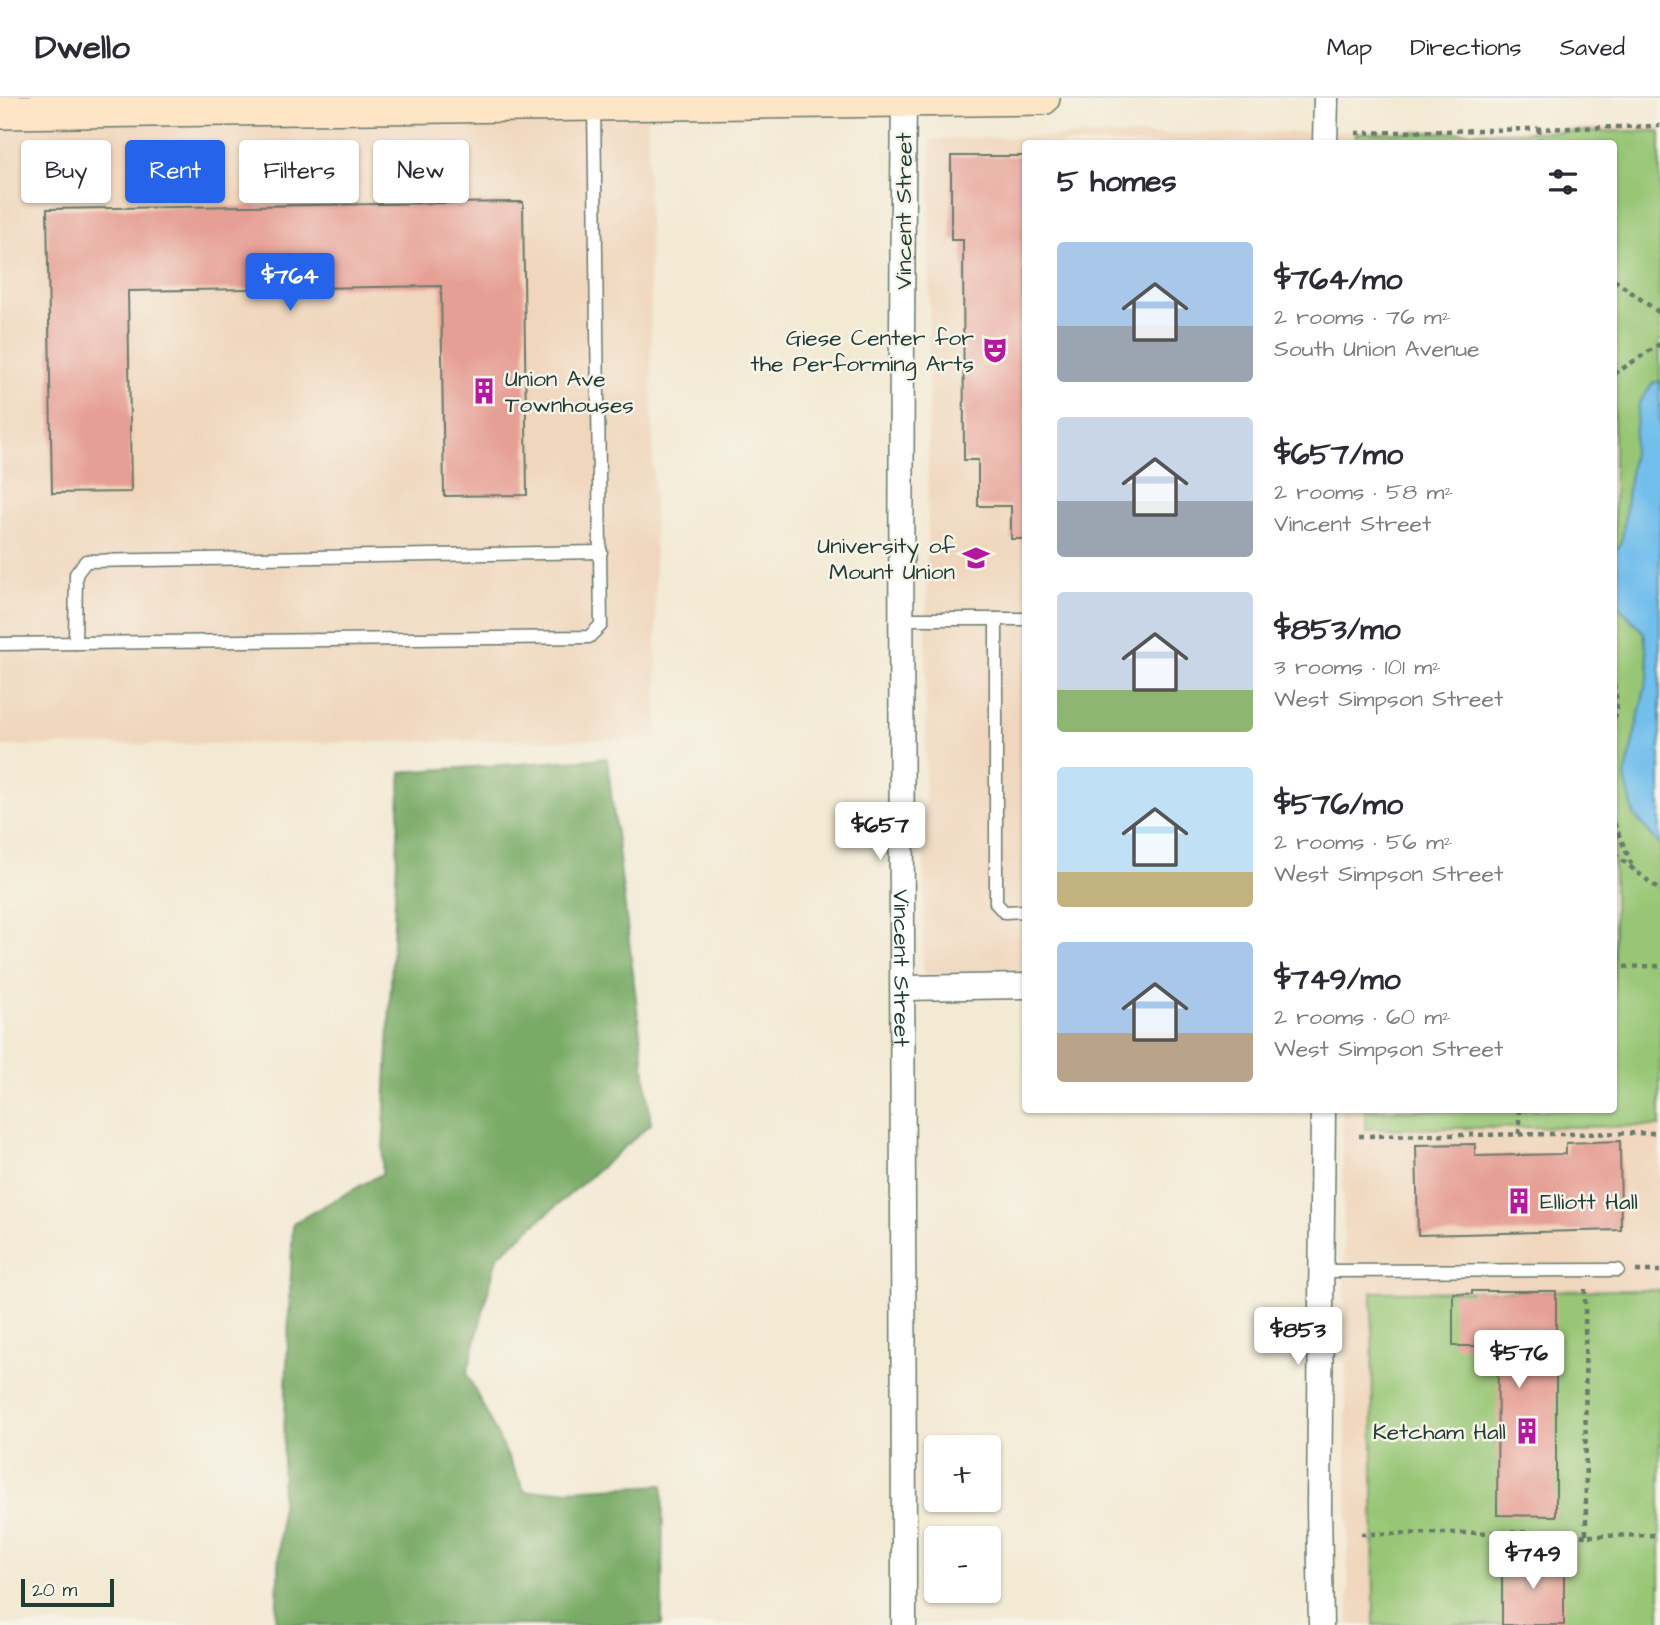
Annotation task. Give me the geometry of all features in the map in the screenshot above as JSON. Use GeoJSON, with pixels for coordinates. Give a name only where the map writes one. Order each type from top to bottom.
{"type":"FeatureCollection","features":[{"type":"Feature","properties":{"kind":"main road"},"geometry":{"type":"LineString","coordinates":[[0,112],[184,104],[594,104],[1043,98]]}},
{"type":"Feature","properties":{"kind":"street"},"geometry":{"type":"LineString","coordinates":[[1325,140],[1326,98]]}},
{"type":"Feature","properties":{"kind":"street","name":"Vincent Street"},"geometry":{"type":"LineString","coordinates":[[904,99],[901,618],[904,1625]]}},
{"type":"Feature","properties":{"kind":"street"},"geometry":{"type":"LineString","coordinates":[[904,988],[1022,985]]}},
{"type":"Feature","properties":{"kind":"street"},"geometry":{"type":"LineString","coordinates":[[1321,1625],[1319,1507],[1323,1113]]}},
{"type":"Feature","properties":{"kind":"lane"},"geometry":{"type":"LineString","coordinates":[[0,644],[589,637],[601,625],[594,104]]}},
{"type":"Feature","properties":{"kind":"lane"},"geometry":{"type":"LineString","coordinates":[[75,643],[76,574],[86,561],[601,552]]}},
{"type":"Feature","properties":{"kind":"lane"},"geometry":{"type":"LineString","coordinates":[[901,618],[1022,619]]}},
{"type":"Feature","properties":{"kind":"lane"},"geometry":{"type":"LineString","coordinates":[[996,619],[996,903],[1004,912],[1022,911]]}},
{"type":"Feature","properties":{"kind":"lane"},"geometry":{"type":"LineString","coordinates":[[1321,1271],[1618,1270]]}},
{"type":"Feature","properties":{"kind":"path"},"geometry":{"type":"LineString","coordinates":[[1356,133],[1660,126]]}},
{"type":"Feature","properties":{"kind":"path"},"geometry":{"type":"LineString","coordinates":[[1539,128],[1539,140]]}},
{"type":"Feature","properties":{"kind":"path"},"geometry":{"type":"LineString","coordinates":[[1617,282],[1660,313]]}},
{"type":"Feature","properties":{"kind":"path"},"geometry":{"type":"LineString","coordinates":[[1617,372],[1660,344]]}},
{"type":"Feature","properties":{"kind":"path"},"geometry":{"type":"LineString","coordinates":[[1617,830],[1634,871]]}},
{"type":"Feature","properties":{"kind":"path"},"geometry":{"type":"LineString","coordinates":[[1617,857],[1660,890]]}},
{"type":"Feature","properties":{"kind":"path"},"geometry":{"type":"LineString","coordinates":[[1617,967],[1660,966]]}},
{"type":"Feature","properties":{"kind":"path"},"geometry":{"type":"LineString","coordinates":[[1519,1113],[1519,1135]]}},
{"type":"Feature","properties":{"kind":"path"},"geometry":{"type":"LineString","coordinates":[[1359,1136],[1660,1133]]}},
{"type":"Feature","properties":{"kind":"path"},"geometry":{"type":"LineString","coordinates":[[1585,1271],[1586,1536]]}},
{"type":"Feature","properties":{"kind":"path"},"geometry":{"type":"LineString","coordinates":[[1361,1534],[1549,1532],[1586,1536],[1660,1535]]}},
{"type":"Feature","properties":{"kind":"shaded area"},"geometry":{"type":"Polygon","coordinates":[[[647,104],[658,739],[0,746],[0,112],[647,104]]]}},
{"type":"Feature","properties":{"kind":"shaded area","name":"University of Mount Union"},"geometry":{"type":"Polygon","coordinates":[[[1660,126],[1660,1625],[1349,1625],[1342,1113],[1617,1113],[1617,140],[1022,140],[1022,973],[923,974],[931,139],[1660,126]]]}},
{"type":"Feature","properties":{"kind":"green space"},"geometry":{"type":"Polygon","coordinates":[[[1660,131],[1660,1126],[1365,1129],[1365,1113],[1617,1113],[1617,140],[1356,140],[1356,133],[1660,131]]]}},
{"type":"Feature","properties":{"kind":"green space"},"geometry":{"type":"Polygon","coordinates":[[[607,758],[651,1124],[497,1257],[467,1374],[525,1492],[663,1485],[662,1625],[276,1625],[293,1223],[382,1174],[401,772],[607,758]]]}},
{"type":"Feature","properties":{"kind":"green space"},"geometry":{"type":"Polygon","coordinates":[[[1660,1290],[1660,1625],[1374,1625],[1372,1292],[1660,1290]]]}},
{"type":"Feature","properties":{"kind":"water"},"geometry":{"type":"Polygon","coordinates":[[[1660,381],[1660,845],[1634,815],[1625,777],[1649,671],[1644,633],[1617,604],[1617,548],[1622,538],[1639,403],[1653,383],[1660,381]]]}},
{"type":"Feature","properties":{"kind":"building","name":"Giese Center for the Performing Arts"},"geometry":{"type":"Polygon","coordinates":[[[951,156],[1022,156],[1022,539],[1011,539],[1011,506],[978,506],[978,460],[964,460],[963,240],[951,240],[951,156]]]}},
{"type":"Feature","properties":{"kind":"building","name":"Union Ave Townhouses"},"geometry":{"type":"Polygon","coordinates":[[[523,202],[527,495],[444,496],[441,286],[128,291],[131,492],[52,493],[47,209],[523,202]]]}},
{"type":"Feature","properties":{"kind":"building","name":"Elliott Hall"},"geometry":{"type":"Polygon","coordinates":[[[1620,1141],[1621,1230],[1418,1235],[1416,1145],[1475,1144],[1475,1156],[1566,1154],[1566,1143],[1620,1141]]]}},
{"type":"Feature","properties":{"kind":"building","name":"Ketcham Hall"},"geometry":{"type":"Polygon","coordinates":[[[1472,1291],[1556,1291],[1556,1516],[1497,1515],[1498,1346],[1453,1346],[1453,1293],[1472,1294],[1472,1291]]]}},
{"type":"Feature","properties":{"kind":"building"},"geometry":{"type":"Polygon","coordinates":[[[1529,1550],[1553,1550],[1553,1563],[1564,1563],[1564,1625],[1502,1625],[1502,1562],[1528,1562],[1529,1550]]]}},
{"type":"Feature","properties":{"kind":"place","name":"Giese Center for the Performing Arts"},"geometry":{"type":"Point","coordinates":[995,350]}},
{"type":"Feature","properties":{"kind":"place","name":"Union Ave Townhouses"},"geometry":{"type":"Point","coordinates":[484,391]}},
{"type":"Feature","properties":{"kind":"place","name":"University of Mount Union"},"geometry":{"type":"Point","coordinates":[976,558]}},
{"type":"Feature","properties":{"kind":"place","name":"Elliott Hall"},"geometry":{"type":"Point","coordinates":[1519,1201]}},
{"type":"Feature","properties":{"kind":"place","name":"Ketcham Hall"},"geometry":{"type":"Point","coordinates":[1527,1431]}}]}
